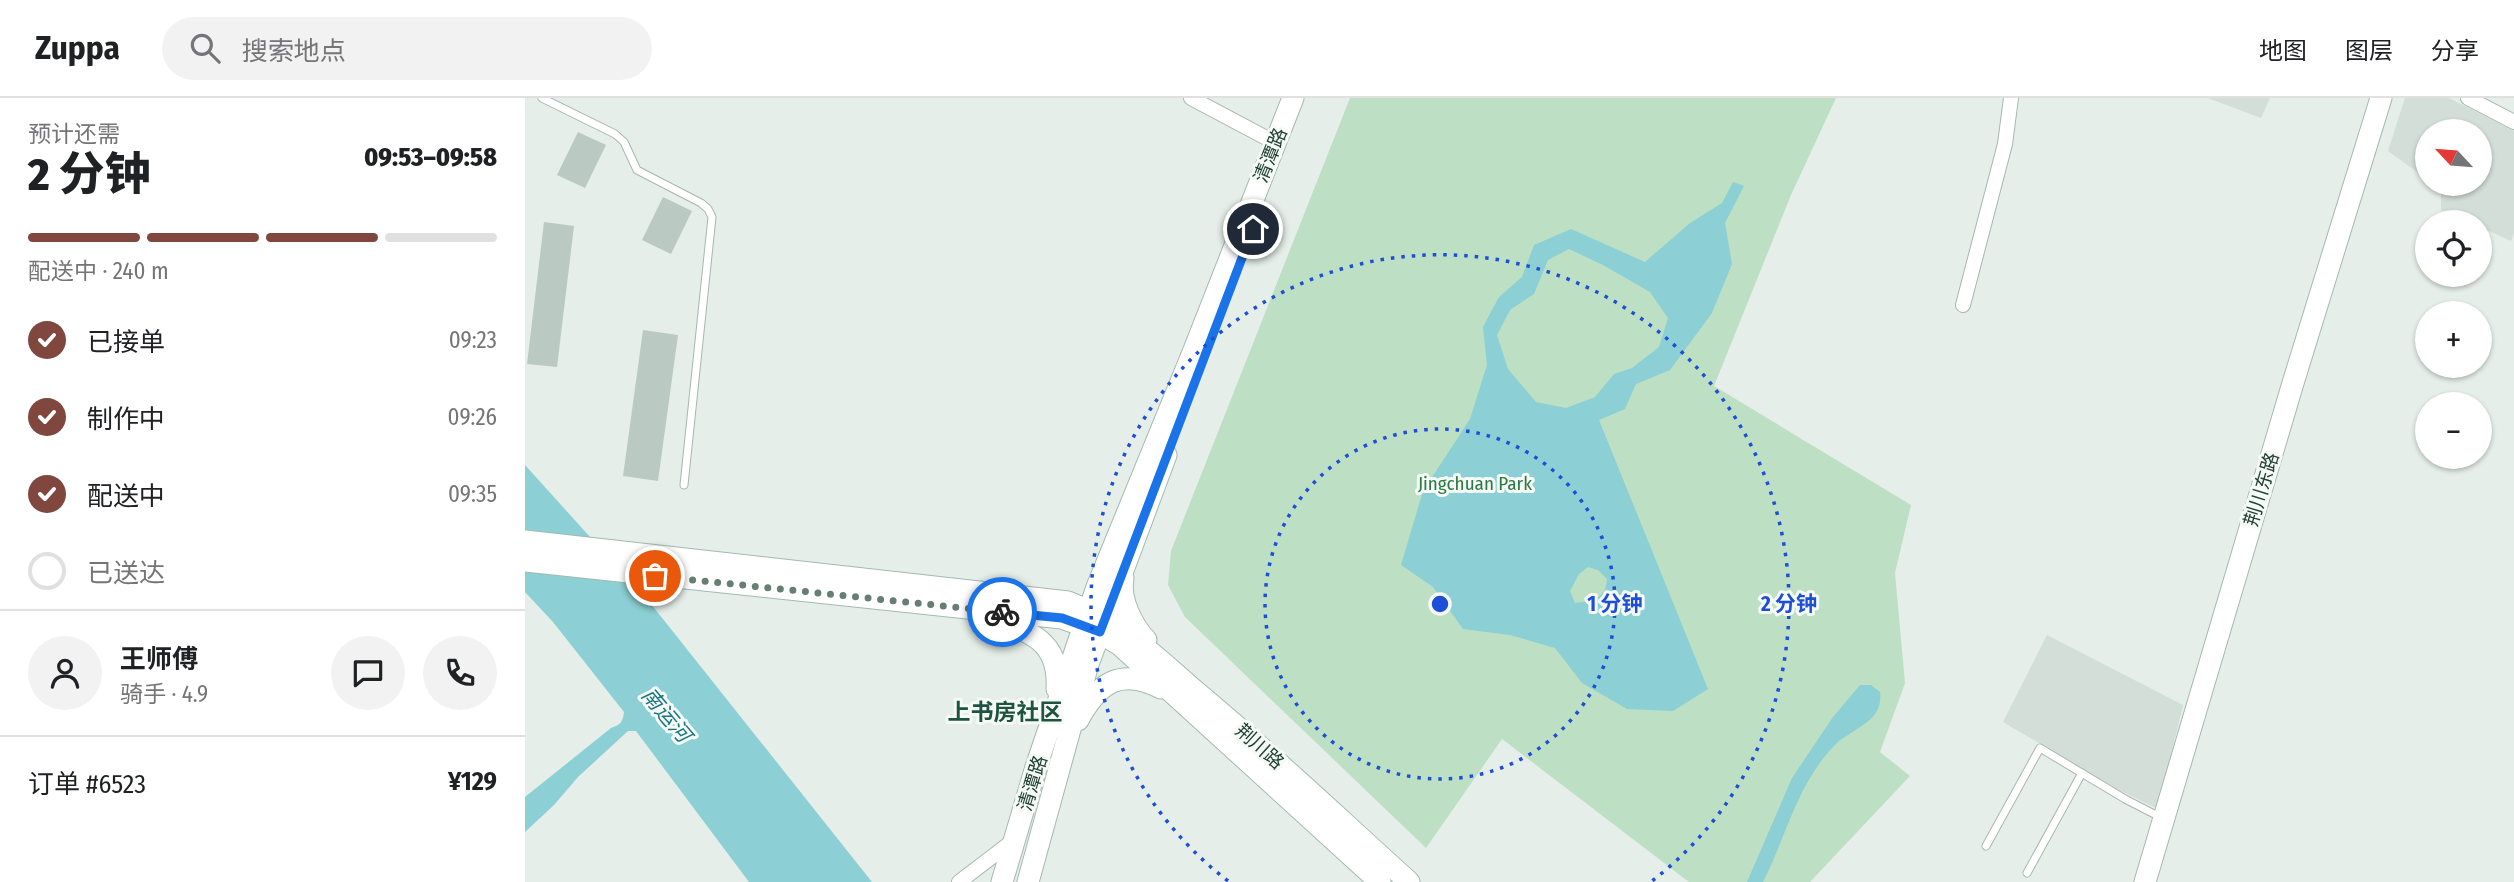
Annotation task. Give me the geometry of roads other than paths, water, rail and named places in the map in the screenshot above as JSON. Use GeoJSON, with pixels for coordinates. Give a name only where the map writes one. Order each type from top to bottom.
{"type":"FeatureCollection","features":[{"type":"Feature","properties":{"kind":"main road","name":"清潭路"},"geometry":{"type":"LineString","coordinates":[[1028,882],[1068,737],[1094,621],[1194,350],[1293,98]]}},
{"type":"Feature","properties":{"kind":"main road","name":"清潭路"},"geometry":{"type":"LineString","coordinates":[[1002,882],[1056,704],[1126,559],[1273,178],[1307,98]]}},
{"type":"Feature","properties":{"kind":"main road","name":"荆川东路"},"geometry":{"type":"LineString","coordinates":[[2145,882],[2381,98]]}},
{"type":"Feature","properties":{"kind":"main road"},"geometry":{"type":"LineString","coordinates":[[525,541],[1068,602],[1094,621]]}},
{"type":"Feature","properties":{"kind":"main road"},"geometry":{"type":"LineString","coordinates":[[1126,559],[1122,583],[1125,603],[1138,632],[1179,687]]}},
{"type":"Feature","properties":{"kind":"main road"},"geometry":{"type":"LineString","coordinates":[[525,561],[1094,621]]}},
{"type":"Feature","properties":{"kind":"main road"},"geometry":{"type":"LineString","coordinates":[[956,607],[1011,625],[1039,638],[1052,654],[1058,676],[1056,704]]}},
{"type":"Feature","properties":{"kind":"main road","name":"荆川路"},"geometry":{"type":"LineString","coordinates":[[1094,621],[1179,687],[1231,720],[1409,882]]}},
{"type":"Feature","properties":{"kind":"main road"},"geometry":{"type":"LineString","coordinates":[[1068,737],[1086,706],[1110,682],[1132,677],[1179,687]]}},
{"type":"Feature","properties":{"kind":"main road","name":"荆川路"},"geometry":{"type":"LineString","coordinates":[[1179,687],[1380,882]]}},
{"type":"Feature","properties":{"kind":"street"},"geometry":{"type":"LineString","coordinates":[[1191,98],[1274,142]]}},
{"type":"Feature","properties":{"kind":"street"},"geometry":{"type":"LineString","coordinates":[[1963,305],[2005,144],[2011,98]]}},
{"type":"Feature","properties":{"kind":"street"},"geometry":{"type":"LineString","coordinates":[[2468,98],[2514,122]]}},
{"type":"Feature","properties":{"kind":"street"},"geometry":{"type":"LineString","coordinates":[[959,882],[1015,839]]}},
{"type":"Feature","properties":{"kind":"lane"},"geometry":{"type":"LineString","coordinates":[[543,98],[615,134],[624,142],[637,170],[701,203],[712,217],[684,485]]}},
{"type":"Feature","properties":{"kind":"lane"},"geometry":{"type":"LineString","coordinates":[[1986,846],[2040,748],[2125,799],[2164,818]]}},
{"type":"Feature","properties":{"kind":"lane"},"geometry":{"type":"LineString","coordinates":[[2027,873],[2081,773]]}},
{"type":"Feature","properties":{"kind":"water"},"geometry":{"type":"Polygon","coordinates":[[[1733,182],[1744,186],[1725,223],[1732,264],[1712,313],[1670,370],[1636,384],[1625,409],[1599,420],[1708,689],[1673,711],[1627,709],[1582,683],[1555,648],[1510,635],[1463,629],[1433,587],[1401,565],[1423,491],[1470,419],[1487,365],[1483,327],[1499,297],[1522,277],[1534,245],[1571,229],[1645,262],[1690,223],[1722,203],[1733,182]],[[1569,249],[1548,260],[1534,294],[1510,310],[1497,335],[1508,369],[1536,402],[1566,408],[1595,397],[1614,374],[1632,368],[1659,347],[1668,318],[1650,292],[1569,249]],[[1588,567],[1579,574],[1570,591],[1575,603],[1597,598],[1606,586],[1607,579],[1598,570],[1588,567]]]}},
{"type":"Feature","properties":{"kind":"water","name":"南运河"},"geometry":{"type":"Polygon","coordinates":[[[525,465],[655,609],[872,882],[749,882],[636,731],[628,731],[578,777],[554,805],[525,832],[525,797],[619,724],[624,712],[553,622],[525,592],[525,465]]]}},
{"type":"Feature","properties":{"kind":"water"},"geometry":{"type":"Polygon","coordinates":[[[1860,685],[1871,685],[1880,692],[1877,711],[1865,724],[1834,746],[1821,761],[1801,794],[1763,882],[1747,882],[1792,778],[1833,717],[1860,685]]]}},
{"type":"Feature","properties":{"kind":"district","name":"上书房社区"},"geometry":{"type":"Point","coordinates":[1005,712]}},
{"type":"Feature","properties":{"kind":"park label","name":"Jingchuan Park"},"geometry":{"type":"Point","coordinates":[1475,483]}}]}
